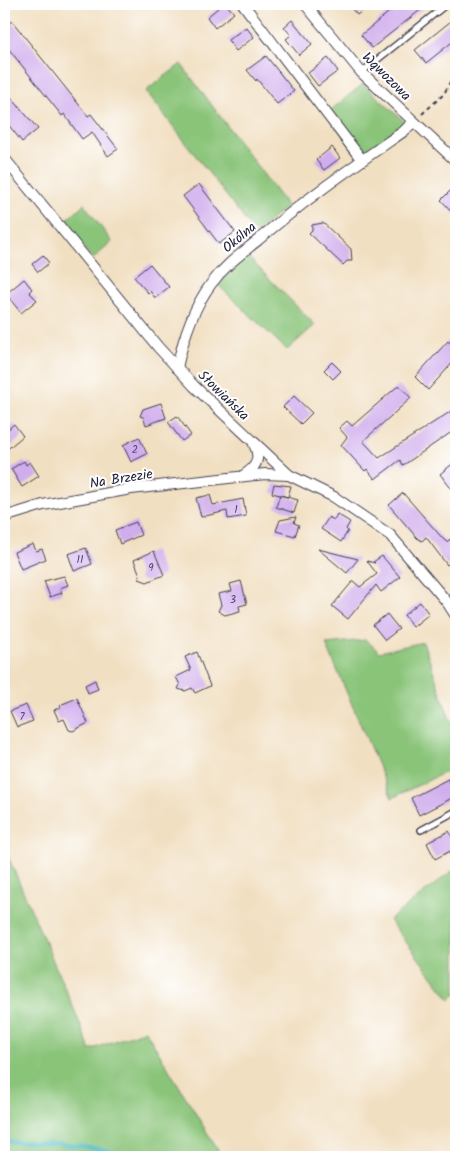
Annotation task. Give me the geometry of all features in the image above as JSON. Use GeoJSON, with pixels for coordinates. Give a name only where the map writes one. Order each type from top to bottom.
{"type":"FeatureCollection","features":[{"type":"Feature","properties":{"kind":"street"},"geometry":{"type":"LineString","coordinates":[[243,4],[362,160]]}},
{"type":"Feature","properties":{"kind":"street","name":"Wąwozowa"},"geometry":{"type":"LineString","coordinates":[[306,4],[362,72],[456,161]]}},
{"type":"Feature","properties":{"kind":"street","name":"Okólna"},"geometry":{"type":"LineString","coordinates":[[177,368],[182,344],[192,318],[222,269],[280,220],[404,131],[413,122]]}},
{"type":"Feature","properties":{"kind":"street","name":"Słowiańska"},"geometry":{"type":"LineString","coordinates":[[4,158],[54,221],[194,386],[288,476],[334,497],[390,535],[447,602],[456,616]]}},
{"type":"Feature","properties":{"kind":"street"},"geometry":{"type":"LineString","coordinates":[[244,476],[254,469],[257,460],[257,450],[252,441]]}},
{"type":"Feature","properties":{"kind":"street","name":"Na Brzezie"},"geometry":{"type":"LineString","coordinates":[[4,518],[43,505],[131,490],[265,474],[288,476]]}},
{"type":"Feature","properties":{"kind":"lane"},"geometry":{"type":"LineString","coordinates":[[362,72],[447,4]]}},
{"type":"Feature","properties":{"kind":"lane"},"geometry":{"type":"LineString","coordinates":[[421,830],[456,811]]}},
{"type":"Feature","properties":{"kind":"path"},"geometry":{"type":"LineString","coordinates":[[413,122],[444,94],[451,80],[456,75]]}},
{"type":"Feature","properties":{"kind":"green space"},"geometry":{"type":"Polygon","coordinates":[[[181,64],[287,206],[255,233],[146,91],[181,64]]]}},
{"type":"Feature","properties":{"kind":"green space"},"geometry":{"type":"Polygon","coordinates":[[[363,84],[406,123],[358,156],[327,113],[363,84]]]}},
{"type":"Feature","properties":{"kind":"green space"},"geometry":{"type":"Polygon","coordinates":[[[84,204],[112,242],[93,259],[63,223],[84,204]]]}},
{"type":"Feature","properties":{"kind":"green space"},"geometry":{"type":"Polygon","coordinates":[[[245,254],[315,325],[287,350],[216,283],[245,254]]]}},
{"type":"Feature","properties":{"kind":"green space"},"geometry":{"type":"Polygon","coordinates":[[[366,640],[379,652],[423,642],[453,728],[456,728],[456,767],[392,798],[326,644],[366,640]]]}},
{"type":"Feature","properties":{"kind":"green space"},"geometry":{"type":"Polygon","coordinates":[[[4,847],[90,1050],[145,1030],[222,1157],[4,1157],[4,1131],[7,1131],[4,1120],[4,847]]]}},
{"type":"Feature","properties":{"kind":"green space"},"geometry":{"type":"Polygon","coordinates":[[[456,868],[456,994],[450,999],[389,920],[456,868]]]}},
{"type":"Feature","properties":{"kind":"building"},"geometry":{"type":"Polygon","coordinates":[[[223,4],[226,4],[234,13],[215,28],[207,17],[223,4]]]}},
{"type":"Feature","properties":{"kind":"building"},"geometry":{"type":"Polygon","coordinates":[[[348,4],[371,4],[357,15],[348,4]]]}},
{"type":"Feature","properties":{"kind":"building"},"geometry":{"type":"Polygon","coordinates":[[[390,4],[428,4],[372,48],[361,35],[394,8],[390,4]]]}},
{"type":"Feature","properties":{"kind":"building"},"geometry":{"type":"Polygon","coordinates":[[[456,17],[456,39],[426,63],[415,50],[456,17]]]}},
{"type":"Feature","properties":{"kind":"building"},"geometry":{"type":"Polygon","coordinates":[[[292,20],[312,44],[299,55],[286,39],[291,35],[284,27],[292,20]]]}},
{"type":"Feature","properties":{"kind":"building"},"geometry":{"type":"Polygon","coordinates":[[[12,21],[88,116],[91,114],[118,149],[108,156],[92,132],[82,139],[64,114],[62,116],[4,43],[4,27],[12,21]]]}},
{"type":"Feature","properties":{"kind":"building"},"geometry":{"type":"Polygon","coordinates":[[[246,27],[254,37],[236,51],[228,40],[246,27]]]}},
{"type":"Feature","properties":{"kind":"building"},"geometry":{"type":"Polygon","coordinates":[[[266,56],[294,91],[277,104],[257,79],[256,81],[247,70],[266,56]]]}},
{"type":"Feature","properties":{"kind":"building"},"geometry":{"type":"Polygon","coordinates":[[[328,58],[338,71],[318,86],[308,73],[328,58]]]}},
{"type":"Feature","properties":{"kind":"building"},"geometry":{"type":"Polygon","coordinates":[[[4,89],[38,129],[22,142],[4,119],[4,89]]]}},
{"type":"Feature","properties":{"kind":"building"},"geometry":{"type":"Polygon","coordinates":[[[332,147],[340,158],[324,170],[316,160],[332,147]]]}},
{"type":"Feature","properties":{"kind":"building"},"geometry":{"type":"Polygon","coordinates":[[[199,184],[235,232],[219,244],[183,196],[199,184]]]}},
{"type":"Feature","properties":{"kind":"building"},"geometry":{"type":"Polygon","coordinates":[[[452,189],[456,194],[456,216],[441,200],[452,189]]]}},
{"type":"Feature","properties":{"kind":"building"},"geometry":{"type":"Polygon","coordinates":[[[323,223],[351,249],[352,261],[347,261],[343,265],[309,233],[312,230],[312,225],[323,223]]]}},
{"type":"Feature","properties":{"kind":"building"},"geometry":{"type":"Polygon","coordinates":[[[43,255],[49,263],[38,272],[32,264],[43,255]]]}},
{"type":"Feature","properties":{"kind":"building"},"geometry":{"type":"Polygon","coordinates":[[[150,264],[169,287],[155,298],[134,277],[150,264]]]}},
{"type":"Feature","properties":{"kind":"building"},"geometry":{"type":"Polygon","coordinates":[[[24,279],[32,289],[29,292],[37,300],[21,313],[6,294],[24,279]]]}},
{"type":"Feature","properties":{"kind":"building"},"geometry":{"type":"Polygon","coordinates":[[[448,341],[456,349],[456,359],[428,390],[415,377],[448,341]]]}},
{"type":"Feature","properties":{"kind":"building"},"geometry":{"type":"Polygon","coordinates":[[[332,362],[341,371],[333,379],[324,370],[332,362]]]}},
{"type":"Feature","properties":{"kind":"building"},"geometry":{"type":"Polygon","coordinates":[[[399,385],[411,398],[363,441],[379,458],[456,408],[456,429],[403,465],[400,460],[375,479],[341,445],[347,437],[339,428],[347,421],[352,426],[399,385]]]}},
{"type":"Feature","properties":{"kind":"building"},"geometry":{"type":"Polygon","coordinates":[[[294,396],[312,413],[301,424],[283,407],[294,396]]]}},
{"type":"Feature","properties":{"kind":"building"},"geometry":{"type":"Polygon","coordinates":[[[161,403],[166,418],[146,425],[143,417],[140,416],[143,409],[161,403]]]}},
{"type":"Feature","properties":{"kind":"building"},"geometry":{"type":"Polygon","coordinates":[[[177,416],[191,435],[182,441],[168,422],[177,416]]]}},
{"type":"Feature","properties":{"kind":"building"},"geometry":{"type":"Polygon","coordinates":[[[14,424],[23,436],[4,452],[4,433],[14,424]]]}},
{"type":"Feature","properties":{"kind":"building"},"geometry":{"type":"Polygon","coordinates":[[[139,437],[147,454],[131,462],[123,445],[139,437]]]}},
{"type":"Feature","properties":{"kind":"building"},"geometry":{"type":"Polygon","coordinates":[[[24,461],[26,465],[30,462],[39,476],[22,487],[11,469],[24,461]]]}},
{"type":"Feature","properties":{"kind":"building"},"geometry":{"type":"Polygon","coordinates":[[[456,461],[456,495],[440,474],[456,461]]]}},
{"type":"Feature","properties":{"kind":"building"},"geometry":{"type":"Polygon","coordinates":[[[274,484],[291,486],[288,497],[272,493],[274,484]]]}},
{"type":"Feature","properties":{"kind":"building"},"geometry":{"type":"Polygon","coordinates":[[[403,493],[444,540],[447,542],[450,539],[456,547],[456,559],[447,565],[426,537],[422,541],[417,538],[389,505],[403,493]]]}},
{"type":"Feature","properties":{"kind":"building"},"geometry":{"type":"Polygon","coordinates":[[[210,495],[213,505],[243,499],[246,516],[228,519],[227,511],[201,517],[196,498],[210,495]]]}},
{"type":"Feature","properties":{"kind":"building"},"geometry":{"type":"Polygon","coordinates":[[[280,495],[298,500],[294,513],[276,507],[280,495]]]}},
{"type":"Feature","properties":{"kind":"building"},"geometry":{"type":"Polygon","coordinates":[[[337,514],[350,522],[346,529],[348,531],[341,542],[321,529],[329,517],[334,520],[337,514]]]}},
{"type":"Feature","properties":{"kind":"building"},"geometry":{"type":"Polygon","coordinates":[[[296,517],[294,523],[299,525],[295,536],[276,531],[280,520],[296,517]]]}},
{"type":"Feature","properties":{"kind":"building"},"geometry":{"type":"Polygon","coordinates":[[[136,522],[141,535],[120,544],[115,530],[136,522]]]}},
{"type":"Feature","properties":{"kind":"building"},"geometry":{"type":"Polygon","coordinates":[[[33,544],[36,551],[42,549],[46,559],[21,569],[14,552],[33,544]]]}},
{"type":"Feature","properties":{"kind":"building"},"geometry":{"type":"Polygon","coordinates":[[[86,548],[92,564],[74,571],[68,554],[86,548]]]}},
{"type":"Feature","properties":{"kind":"building"},"geometry":{"type":"Polygon","coordinates":[[[318,549],[358,559],[347,573],[318,549]]]}},
{"type":"Feature","properties":{"kind":"building"},"geometry":{"type":"Polygon","coordinates":[[[154,551],[164,575],[147,582],[139,579],[140,575],[134,560],[154,551]]]}},
{"type":"Feature","properties":{"kind":"building"},"geometry":{"type":"Polygon","coordinates":[[[382,556],[400,577],[381,592],[376,585],[348,619],[332,606],[353,581],[360,587],[377,574],[367,561],[375,563],[373,562],[382,556]]]}},
{"type":"Feature","properties":{"kind":"building"},"geometry":{"type":"Polygon","coordinates":[[[64,576],[68,585],[60,588],[62,593],[50,597],[44,581],[64,576]]]}},
{"type":"Feature","properties":{"kind":"building"},"geometry":{"type":"Polygon","coordinates":[[[241,581],[247,604],[239,606],[240,611],[225,615],[218,611],[221,605],[218,594],[232,591],[230,584],[241,581]]]}},
{"type":"Feature","properties":{"kind":"building"},"geometry":{"type":"Polygon","coordinates":[[[420,602],[429,614],[413,627],[404,615],[420,602]]]}},
{"type":"Feature","properties":{"kind":"building"},"geometry":{"type":"Polygon","coordinates":[[[387,614],[399,629],[385,640],[373,625],[387,614]]]}},
{"type":"Feature","properties":{"kind":"building"},"geometry":{"type":"Polygon","coordinates":[[[197,652],[210,686],[195,693],[192,688],[185,691],[178,689],[180,685],[176,677],[191,670],[185,657],[197,652]]]}},
{"type":"Feature","properties":{"kind":"building"},"geometry":{"type":"Polygon","coordinates":[[[95,680],[98,689],[88,693],[85,685],[95,680]]]}},
{"type":"Feature","properties":{"kind":"building"},"geometry":{"type":"Polygon","coordinates":[[[77,698],[88,723],[73,731],[69,730],[64,719],[59,721],[54,710],[61,707],[60,705],[77,698]]]}},
{"type":"Feature","properties":{"kind":"building"},"geometry":{"type":"Polygon","coordinates":[[[26,705],[33,721],[17,727],[10,711],[26,705]]]}},
{"type":"Feature","properties":{"kind":"building"},"geometry":{"type":"Polygon","coordinates":[[[448,779],[456,796],[419,815],[411,798],[448,779]]]}},
{"type":"Feature","properties":{"kind":"building"},"geometry":{"type":"Polygon","coordinates":[[[449,831],[456,844],[456,848],[435,859],[427,843],[449,831]]]}},
{"type":"Feature","properties":{"kind":"waterway"},"geometry":{"type":"LineString","coordinates":[[4,1141],[83,1147],[114,1152],[128,1157]]}}]}
